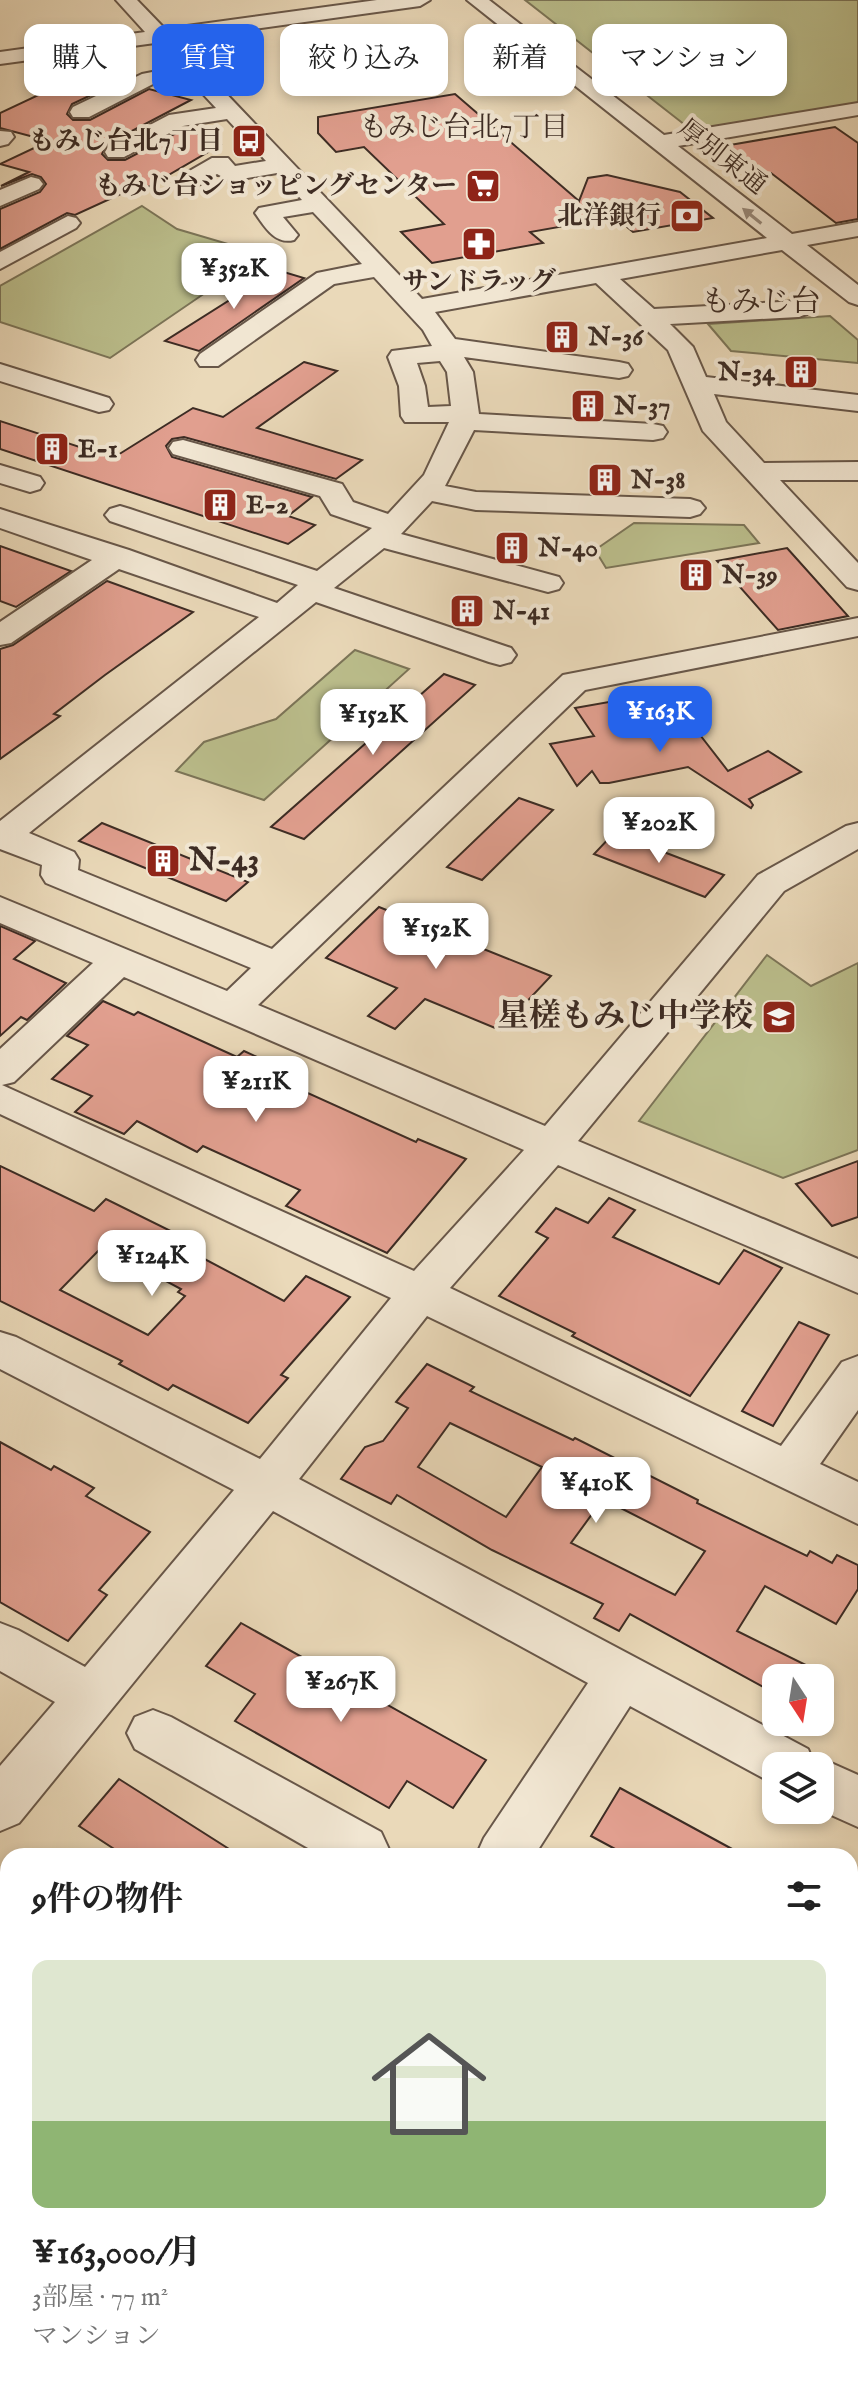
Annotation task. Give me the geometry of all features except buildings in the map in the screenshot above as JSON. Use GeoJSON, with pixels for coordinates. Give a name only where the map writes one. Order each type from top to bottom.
{"type":"FeatureCollection","features":[{"type":"Feature","properties":{"kind":"street"},"geometry":{"type":"LineString","coordinates":[[288,0],[305,16]]}},
{"type":"Feature","properties":{"kind":"street"},"geometry":{"type":"LineString","coordinates":[[154,15],[305,16],[420,0]]}},
{"type":"Feature","properties":{"kind":"street","name":"厚別東通"},"geometry":{"type":"LineString","coordinates":[[477,0],[659,142],[798,240],[858,273]]}},
{"type":"Feature","properties":{"kind":"street","name":"厚別東通"},"geometry":{"type":"LineString","coordinates":[[502,0],[684,138],[858,297]]}},
{"type":"Feature","properties":{"kind":"street"},"geometry":{"type":"LineString","coordinates":[[124,24],[154,15],[182,15],[252,6]]}},
{"type":"Feature","properties":{"kind":"street"},"geometry":{"type":"LineString","coordinates":[[0,47],[24,46]]}},
{"type":"Feature","properties":{"kind":"street"},"geometry":{"type":"LineString","coordinates":[[0,58],[24,52]]}},
{"type":"Feature","properties":{"kind":"street"},"geometry":{"type":"LineString","coordinates":[[81,112],[152,78]]}},
{"type":"Feature","properties":{"kind":"street"},"geometry":{"type":"LineString","coordinates":[[217,96],[418,307],[460,372],[464,417],[437,478],[386,532],[2,837],[61,860],[59,875],[279,966]]}},
{"type":"Feature","properties":{"kind":"street"},"geometry":{"type":"LineString","coordinates":[[659,142],[858,109]]}},
{"type":"Feature","properties":{"kind":"street"},"geometry":{"type":"LineString","coordinates":[[116,152],[177,120],[233,112]]}},
{"type":"Feature","properties":{"kind":"street"},"geometry":{"type":"LineString","coordinates":[[187,182],[220,163],[230,174],[283,165]]}},
{"type":"Feature","properties":{"kind":"street"},"geometry":{"type":"LineString","coordinates":[[0,199],[31,184]]}},
{"type":"Feature","properties":{"kind":"street"},"geometry":{"type":"LineString","coordinates":[[286,235],[267,213],[320,204]]}},
{"type":"Feature","properties":{"kind":"street"},"geometry":{"type":"LineString","coordinates":[[0,262],[68,223]]}},
{"type":"Feature","properties":{"kind":"street"},"geometry":{"type":"LineString","coordinates":[[418,307],[858,229]]}},
{"type":"Feature","properties":{"kind":"street"},"geometry":{"type":"LineString","coordinates":[[209,360],[326,278],[381,268]]}},
{"type":"Feature","properties":{"kind":"street"},"geometry":{"type":"LineString","coordinates":[[602,275],[680,347],[713,425],[858,581]]}},
{"type":"Feature","properties":{"kind":"street"},"geometry":{"type":"LineString","coordinates":[[648,317],[798,309]]}},
{"type":"Feature","properties":{"kind":"street"},"geometry":{"type":"LineString","coordinates":[[619,370],[447,349],[401,357],[412,386],[415,416],[653,432]]}},
{"type":"Feature","properties":{"kind":"street"},"geometry":{"type":"LineString","coordinates":[[0,372],[99,404]]}},
{"type":"Feature","properties":{"kind":"street"},"geometry":{"type":"LineString","coordinates":[[694,384],[858,403]]}},
{"type":"Feature","properties":{"kind":"street"},"geometry":{"type":"LineString","coordinates":[[183,448],[332,490],[341,508],[386,532],[548,583]]}},
{"type":"Feature","properties":{"kind":"street"},"geometry":{"type":"LineString","coordinates":[[757,472],[858,471]]}},
{"type":"Feature","properties":{"kind":"street"},"geometry":{"type":"LineString","coordinates":[[0,474],[30,483]]}},
{"type":"Feature","properties":{"kind":"street"},"geometry":{"type":"LineString","coordinates":[[426,491],[476,501],[690,508]]}},
{"type":"Feature","properties":{"kind":"street"},"geometry":{"type":"LineString","coordinates":[[120,515],[500,655]]}},
{"type":"Feature","properties":{"kind":"street"},"geometry":{"type":"LineString","coordinates":[[0,518],[118,556],[279,614]]}},
{"type":"Feature","properties":{"kind":"street"},"geometry":{"type":"LineString","coordinates":[[0,636],[118,556]]}},
{"type":"Feature","properties":{"kind":"street"},"geometry":{"type":"LineString","coordinates":[[232,1008],[574,682],[858,627]]}},
{"type":"Feature","properties":{"kind":"street"},"geometry":{"type":"LineString","coordinates":[[0,1806],[267,1485],[420,1293],[551,1146],[771,883],[858,834]]}},
{"type":"Feature","properties":{"kind":"street"},"geometry":{"type":"LineString","coordinates":[[0,909],[858,1277]]}},
{"type":"Feature","properties":{"kind":"street"},"geometry":{"type":"LineString","coordinates":[[0,1072],[120,959]]}},
{"type":"Feature","properties":{"kind":"street"},"geometry":{"type":"LineString","coordinates":[[0,1098],[420,1293],[858,1504]]}},
{"type":"Feature","properties":{"kind":"street"},"geometry":{"type":"LineString","coordinates":[[0,1349],[267,1485],[763,1752]]}},
{"type":"Feature","properties":{"kind":"street"},"geometry":{"type":"LineString","coordinates":[[789,1471],[858,1374]]}},
{"type":"Feature","properties":{"kind":"street"},"geometry":{"type":"LineString","coordinates":[[0,1645],[92,1697]]}},
{"type":"Feature","properties":{"kind":"street"},"geometry":{"type":"LineString","coordinates":[[508,1848],[621,1676]]}},
{"type":"Feature","properties":{"kind":"street"},"geometry":{"type":"LineString","coordinates":[[153,1733],[358,1848]]}},
{"type":"Feature","properties":{"kind":"street"},"geometry":{"type":"LineString","coordinates":[[834,1790],[858,1803]]}},
{"type":"Feature","properties":{"kind":"green space"},"geometry":{"type":"Polygon","coordinates":[[[525,0],[858,0],[858,106],[694,132],[648,96],[787,96],[787,24],[592,24],[592,52],[576,40],[576,24],[556,24],[525,0]]]}},
{"type":"Feature","properties":{"kind":"green space"},"geometry":{"type":"Polygon","coordinates":[[[142,206],[177,229],[262,254],[110,358],[0,322],[0,286],[142,206]]]}},
{"type":"Feature","properties":{"kind":"green space"},"geometry":{"type":"Polygon","coordinates":[[[830,316],[858,340],[858,363],[731,351],[708,324],[830,316]]]}},
{"type":"Feature","properties":{"kind":"green space"},"geometry":{"type":"Polygon","coordinates":[[[634,523],[744,525],[759,543],[606,568],[595,550],[634,523]]]}},
{"type":"Feature","properties":{"kind":"green space"},"geometry":{"type":"Polygon","coordinates":[[[355,650],[409,669],[264,800],[176,771],[204,742],[276,719],[355,650]]]}},
{"type":"Feature","properties":{"kind":"green space","name":"星槎もみじ中学校"},"geometry":{"type":"Polygon","coordinates":[[[767,955],[811,986],[858,963],[858,1150],[783,1178],[639,1121],[767,955]]]}},
{"type":"Feature","properties":{"kind":"place","name":"もみじ台北7丁目"},"geometry":{"type":"Point","coordinates":[249,141]}},
{"type":"Feature","properties":{"kind":"place","name":"もみじ台ショッピングセンター"},"geometry":{"type":"Point","coordinates":[483,186]}},
{"type":"Feature","properties":{"kind":"place","name":"北洋銀行"},"geometry":{"type":"Point","coordinates":[687,216]}},
{"type":"Feature","properties":{"kind":"place","name":"サンドラッグ"},"geometry":{"type":"Point","coordinates":[479,244]}},
{"type":"Feature","properties":{"kind":"place","name":"N-36"},"geometry":{"type":"Point","coordinates":[562,337]}},
{"type":"Feature","properties":{"kind":"place","name":"N-34"},"geometry":{"type":"Point","coordinates":[801,372]}},
{"type":"Feature","properties":{"kind":"place","name":"N-37"},"geometry":{"type":"Point","coordinates":[588,406]}},
{"type":"Feature","properties":{"kind":"place","name":"E-1"},"geometry":{"type":"Point","coordinates":[52,449]}},
{"type":"Feature","properties":{"kind":"place","name":"N-38"},"geometry":{"type":"Point","coordinates":[605,480]}},
{"type":"Feature","properties":{"kind":"place","name":"E-2"},"geometry":{"type":"Point","coordinates":[220,505]}},
{"type":"Feature","properties":{"kind":"place","name":"N-40"},"geometry":{"type":"Point","coordinates":[512,548]}},
{"type":"Feature","properties":{"kind":"place","name":"N-39"},"geometry":{"type":"Point","coordinates":[696,575]}},
{"type":"Feature","properties":{"kind":"place","name":"N-41"},"geometry":{"type":"Point","coordinates":[467,611]}},
{"type":"Feature","properties":{"kind":"place","name":"N-43"},"geometry":{"type":"Point","coordinates":[163,861]}},
{"type":"Feature","properties":{"kind":"place","name":"星槎もみじ中学校"},"geometry":{"type":"Point","coordinates":[779,1017]}},
{"type":"Feature","properties":{"kind":"district","name":"もみじ台北7丁目"},"geometry":{"type":"Point","coordinates":[464,128]}},
{"type":"Feature","properties":{"kind":"district","name":"もみじ台"},"geometry":{"type":"Point","coordinates":[761,303]}}]}
